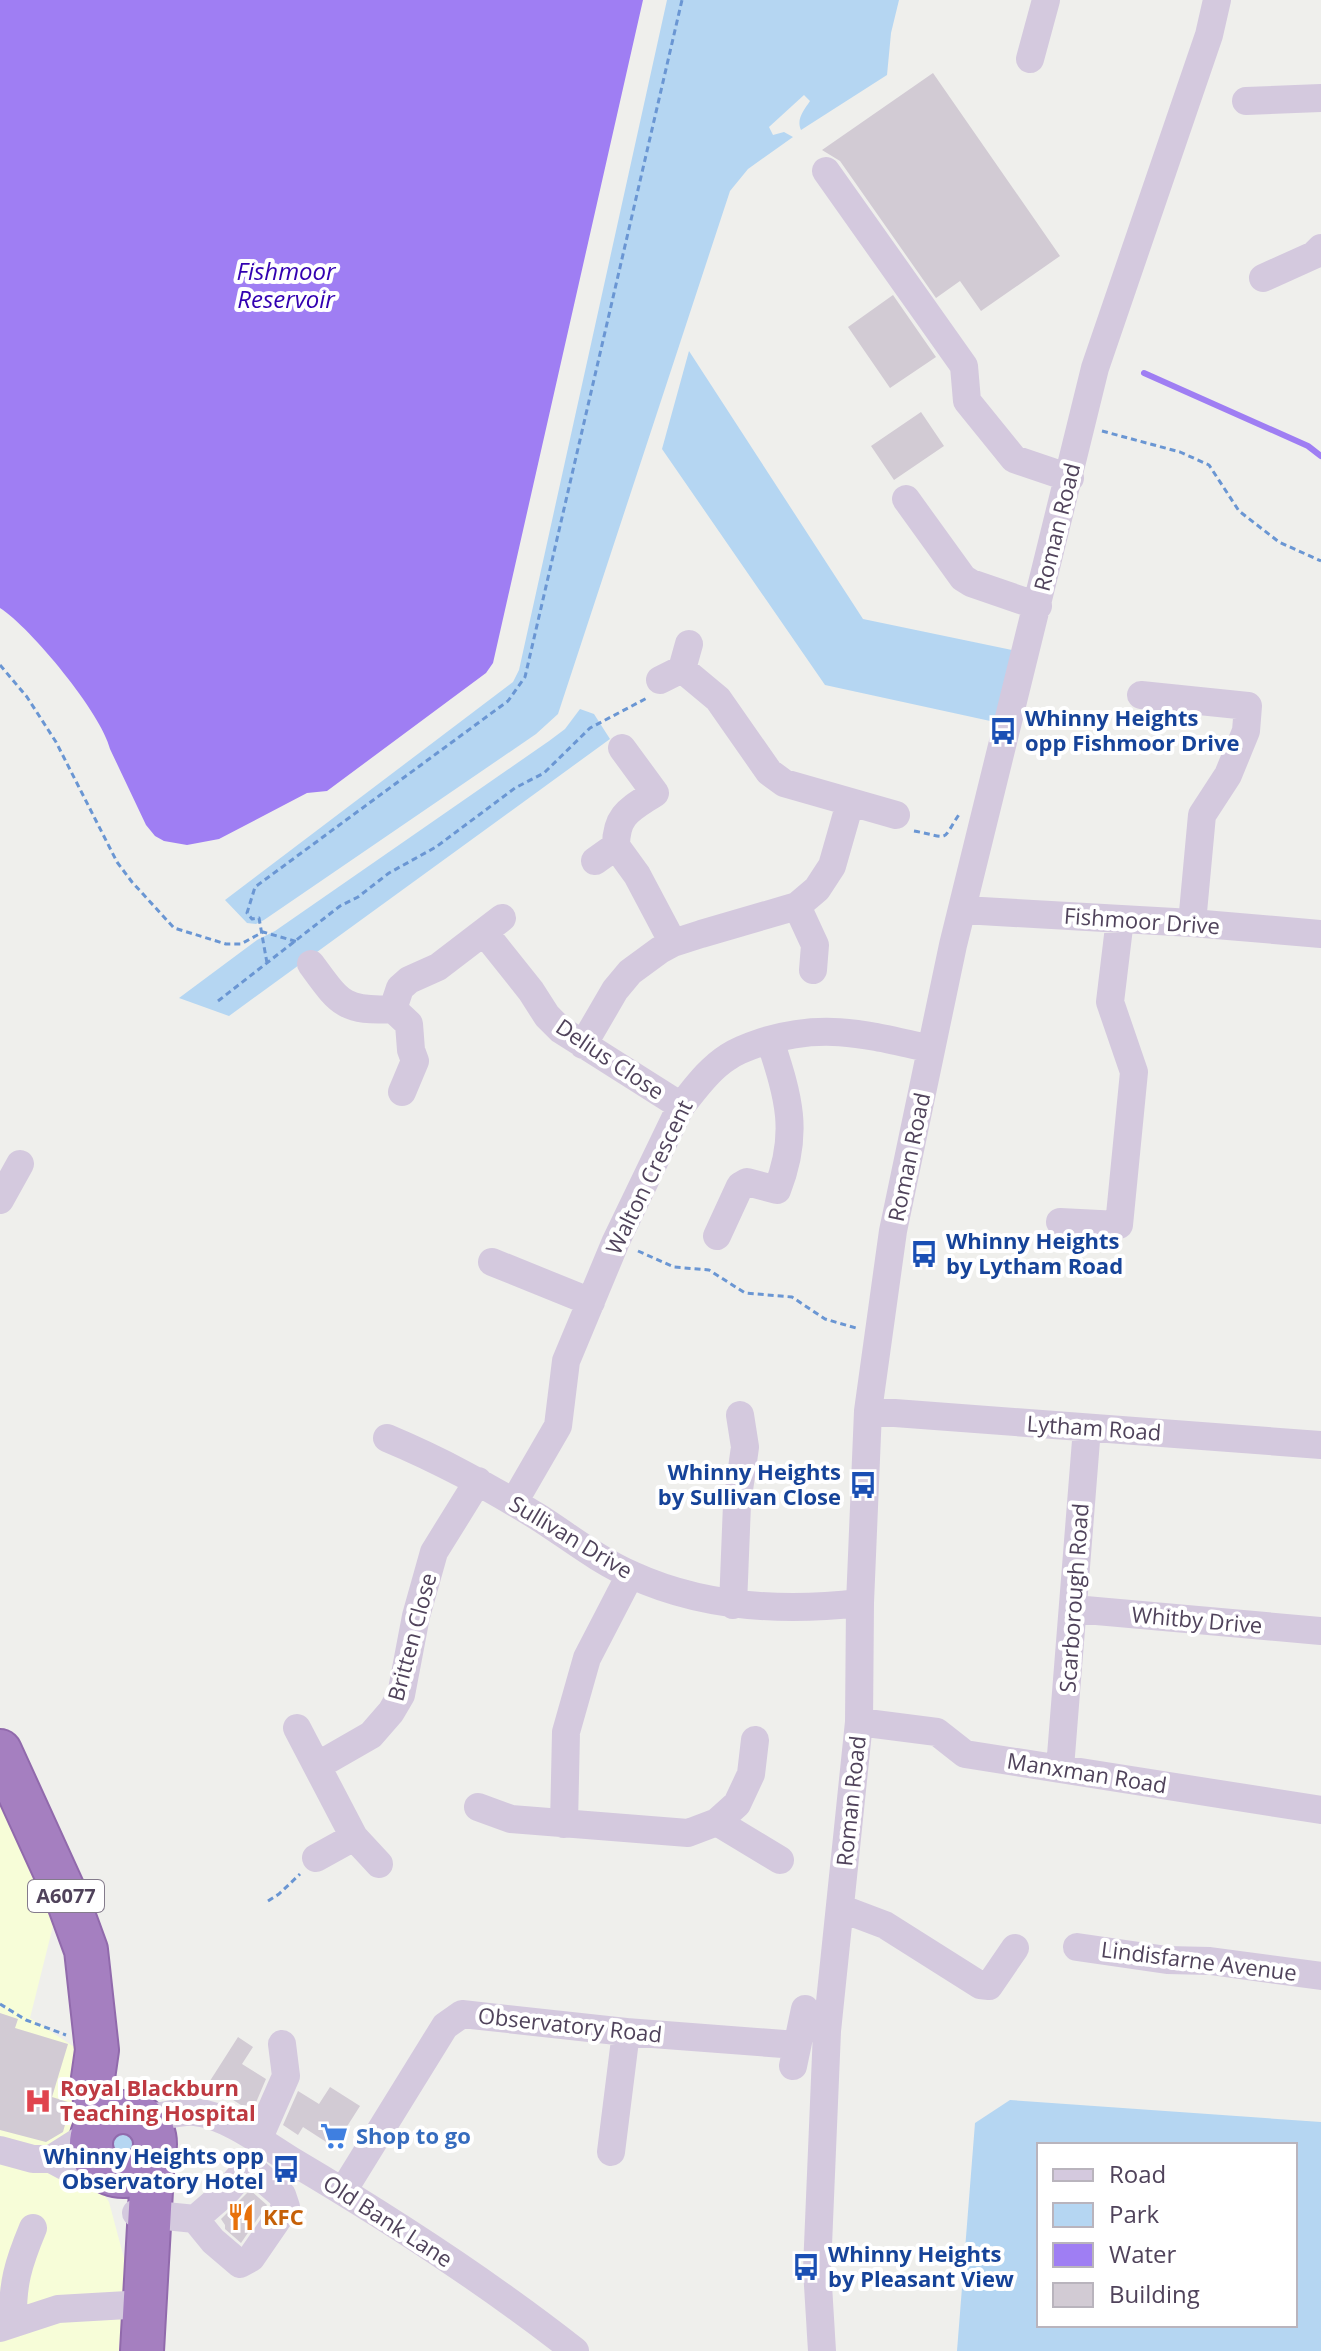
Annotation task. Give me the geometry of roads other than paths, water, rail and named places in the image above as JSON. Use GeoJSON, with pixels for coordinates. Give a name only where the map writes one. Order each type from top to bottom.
{"type":"FeatureCollection","features":[{"type":"Feature","properties":{"kind":"highway","name":"A6077"},"geometry":{"type":"LineString","coordinates":[[0,1751],[77,1922],[86,1950],[96,2048],[93,2078],[123,2142]]}},
{"type":"Feature","properties":{"kind":"highway"},"geometry":{"type":"LineString","coordinates":[[123,2142],[121,2187],[146,2219],[142,2351]]}},
{"type":"Feature","properties":{"kind":"street"},"geometry":{"type":"LineString","coordinates":[[1030,59],[1046,0]]}},
{"type":"Feature","properties":{"kind":"street","name":"Roman Road"},"geometry":{"type":"LineString","coordinates":[[822,2351],[817,2269],[827,2031],[859,1722],[860,1603],[868,1411],[893,1231],[963,910],[1095,368],[1209,35],[1217,0]]}},
{"type":"Feature","properties":{"kind":"street"},"geometry":{"type":"LineString","coordinates":[[1246,101],[1321,98]]}},
{"type":"Feature","properties":{"kind":"street"},"geometry":{"type":"LineString","coordinates":[[826,171],[964,366],[967,401],[1014,459],[1070,478]]}},
{"type":"Feature","properties":{"kind":"street"},"geometry":{"type":"LineString","coordinates":[[1263,278],[1314,255],[1321,248]]}},
{"type":"Feature","properties":{"kind":"street"},"geometry":{"type":"LineString","coordinates":[[906,499],[963,578],[1038,606]]}},
{"type":"Feature","properties":{"kind":"street"},"geometry":{"type":"LineString","coordinates":[[677,664],[718,699],[776,778],[784,783],[896,815]]}},
{"type":"Feature","properties":{"kind":"street"},"geometry":{"type":"LineString","coordinates":[[1141,695],[1248,706],[1246,731],[1228,775],[1202,815],[1192,923]]}},
{"type":"Feature","properties":{"kind":"street"},"geometry":{"type":"LineString","coordinates":[[622,748],[655,793],[624,814],[605,853],[637,875],[673,943]]}},
{"type":"Feature","properties":{"kind":"street"},"geometry":{"type":"LineString","coordinates":[[583,1045],[615,990],[630,972],[673,943],[797,906],[826,877],[837,853],[850,803]]}},
{"type":"Feature","properties":{"kind":"street"},"geometry":{"type":"LineString","coordinates":[[797,906],[815,945],[813,970]]}},
{"type":"Feature","properties":{"kind":"street","name":"Fishmoor Drive"},"geometry":{"type":"LineString","coordinates":[[963,910],[1321,934]]}},
{"type":"Feature","properties":{"kind":"street"},"geometry":{"type":"LineString","coordinates":[[1060,1222],[1119,1225],[1134,1072],[1110,1002],[1120,919]]}},
{"type":"Feature","properties":{"kind":"street","name":"Delius Close"},"geometry":{"type":"LineString","coordinates":[[401,1017],[400,988],[409,980],[438,967],[493,925],[547,1016],[561,1030],[681,1106]]}},
{"type":"Feature","properties":{"kind":"street"},"geometry":{"type":"LineString","coordinates":[[304,953],[342,1003],[401,1017],[415,1061],[402,1092]]}},
{"type":"Feature","properties":{"kind":"street","name":"Walton Crescent"},"geometry":{"type":"LineString","coordinates":[[514,1502],[558,1426],[566,1361],[616,1241],[681,1106],[728,1056],[770,1040],[817,1030],[843,1031],[931,1049]]}},
{"type":"Feature","properties":{"kind":"street"},"geometry":{"type":"LineString","coordinates":[[717,1236],[734,1194],[747,1182],[777,1190],[789,1155],[791,1113],[770,1040]]}},
{"type":"Feature","properties":{"kind":"street"},"geometry":{"type":"LineString","coordinates":[[0,1200],[20,1164]]}},
{"type":"Feature","properties":{"kind":"street"},"geometry":{"type":"LineString","coordinates":[[492,1262],[591,1302]]}},
{"type":"Feature","properties":{"kind":"street","name":"Lytham Road"},"geometry":{"type":"LineString","coordinates":[[868,1411],[1321,1445]]}},
{"type":"Feature","properties":{"kind":"street"},"geometry":{"type":"LineString","coordinates":[[733,1605],[737,1504],[745,1447],[740,1415]]}},
{"type":"Feature","properties":{"kind":"street","name":"Scarborough Road"},"geometry":{"type":"LineString","coordinates":[[1060,1768],[1087,1428]]}},
{"type":"Feature","properties":{"kind":"street","name":"Sullivan Drive"},"geometry":{"type":"LineString","coordinates":[[387,1438],[448,1464],[630,1575],[690,1597],[733,1605],[820,1608],[860,1603]]}},
{"type":"Feature","properties":{"kind":"street","name":"Britten Close"},"geometry":{"type":"LineString","coordinates":[[317,1766],[371,1735],[401,1695],[416,1616],[434,1552],[478,1481]]}},
{"type":"Feature","properties":{"kind":"street"},"geometry":{"type":"LineString","coordinates":[[564,1824],[566,1732],[587,1658],[630,1575]]}},
{"type":"Feature","properties":{"kind":"street","name":"Whitby Drive"},"geometry":{"type":"LineString","coordinates":[[1074,1609],[1321,1631]]}},
{"type":"Feature","properties":{"kind":"street","name":"Manxman Road"},"geometry":{"type":"LineString","coordinates":[[859,1722],[937,1732],[965,1754],[1321,1810]]}},
{"type":"Feature","properties":{"kind":"street"},"geometry":{"type":"LineString","coordinates":[[297,1728],[354,1837],[379,1864]]}},
{"type":"Feature","properties":{"kind":"street"},"geometry":{"type":"LineString","coordinates":[[478,1807],[511,1819],[688,1833],[717,1822],[737,1804],[751,1774],[755,1740]]}},
{"type":"Feature","properties":{"kind":"street"},"geometry":{"type":"LineString","coordinates":[[717,1822],[780,1860]]}},
{"type":"Feature","properties":{"kind":"street"},"geometry":{"type":"LineString","coordinates":[[316,1858],[354,1837]]}},
{"type":"Feature","properties":{"kind":"street"},"geometry":{"type":"LineString","coordinates":[[840,1908],[885,1925],[980,1985],[989,1986],[1015,1948]]}},
{"type":"Feature","properties":{"kind":"street","name":"Lindisfarne Avenue"},"geometry":{"type":"LineString","coordinates":[[1077,1947],[1321,1976]]}},
{"type":"Feature","properties":{"kind":"street","name":"Observatory Road"},"geometry":{"type":"LineString","coordinates":[[343,2191],[445,2026],[462,2014],[626,2032],[795,2056],[805,2009]]}},
{"type":"Feature","properties":{"kind":"street"},"geometry":{"type":"LineString","coordinates":[[611,2152],[626,2032]]}},
{"type":"Feature","properties":{"kind":"street"},"geometry":{"type":"LineString","coordinates":[[258,2140],[286,2076],[282,2044]]}},
{"type":"Feature","properties":{"kind":"street","name":"Old Bank Lane"},"geometry":{"type":"LineString","coordinates":[[0,2150],[33,2159],[51,2159],[64,2166],[123,2142],[156,2118],[172,2113],[195,2112],[223,2121],[343,2191],[512,2301],[575,2351]]}},
{"type":"Feature","properties":{"kind":"street"},"geometry":{"type":"LineString","coordinates":[[146,2219],[202,2212],[242,2174],[254,2171],[282,2195],[286,2207],[251,2258],[240,2264],[213,2241],[202,2212]]}},
{"type":"Feature","properties":{"kind":"street"},"geometry":{"type":"LineString","coordinates":[[6,2326],[18,2264],[33,2228]]}},
{"type":"Feature","properties":{"kind":"street"},"geometry":{"type":"LineString","coordinates":[[6,2326],[58,2309],[145,2304]]}},
{"type":"Feature","properties":{"kind":"water","name":"Fishmoor Reservoir"},"geometry":{"type":"Polygon","coordinates":[[[0,0],[643,0],[493,663],[486,673],[327,791],[307,793],[219,839],[187,845],[155,836],[146,825],[104,734],[80,694],[46,652],[0,608],[0,0]]]}},
{"type":"Feature","properties":{"kind":"waterway"},"geometry":{"type":"LineString","coordinates":[[1144,373],[1308,446],[1321,456]]}},
{"type":"Feature","properties":{"kind":"place","name":"Whinny Heights opp Fishmoor Drive"},"geometry":{"type":"Point","coordinates":[1003,731]}},
{"type":"Feature","properties":{"kind":"place","name":"Whinny Heights by Lytham Road"},"geometry":{"type":"Point","coordinates":[924,1254]}},
{"type":"Feature","properties":{"kind":"place","name":"Whinny Heights by Sullivan Close"},"geometry":{"type":"Point","coordinates":[863,1485]}},
{"type":"Feature","properties":{"kind":"place","name":"Royal Blackburn Teaching Hospital"},"geometry":{"type":"Point","coordinates":[38,2101]}},
{"type":"Feature","properties":{"kind":"place","name":"Shop to go"},"geometry":{"type":"Point","coordinates":[334,2136]}},
{"type":"Feature","properties":{"kind":"place","name":"Whinny Heights opp Observatory Hotel"},"geometry":{"type":"Point","coordinates":[286,2169]}},
{"type":"Feature","properties":{"kind":"place","name":"KFC"},"geometry":{"type":"Point","coordinates":[241,2217]}},
{"type":"Feature","properties":{"kind":"place","name":"Whinny Heights by Pleasant View"},"geometry":{"type":"Point","coordinates":[806,2267]}}]}
